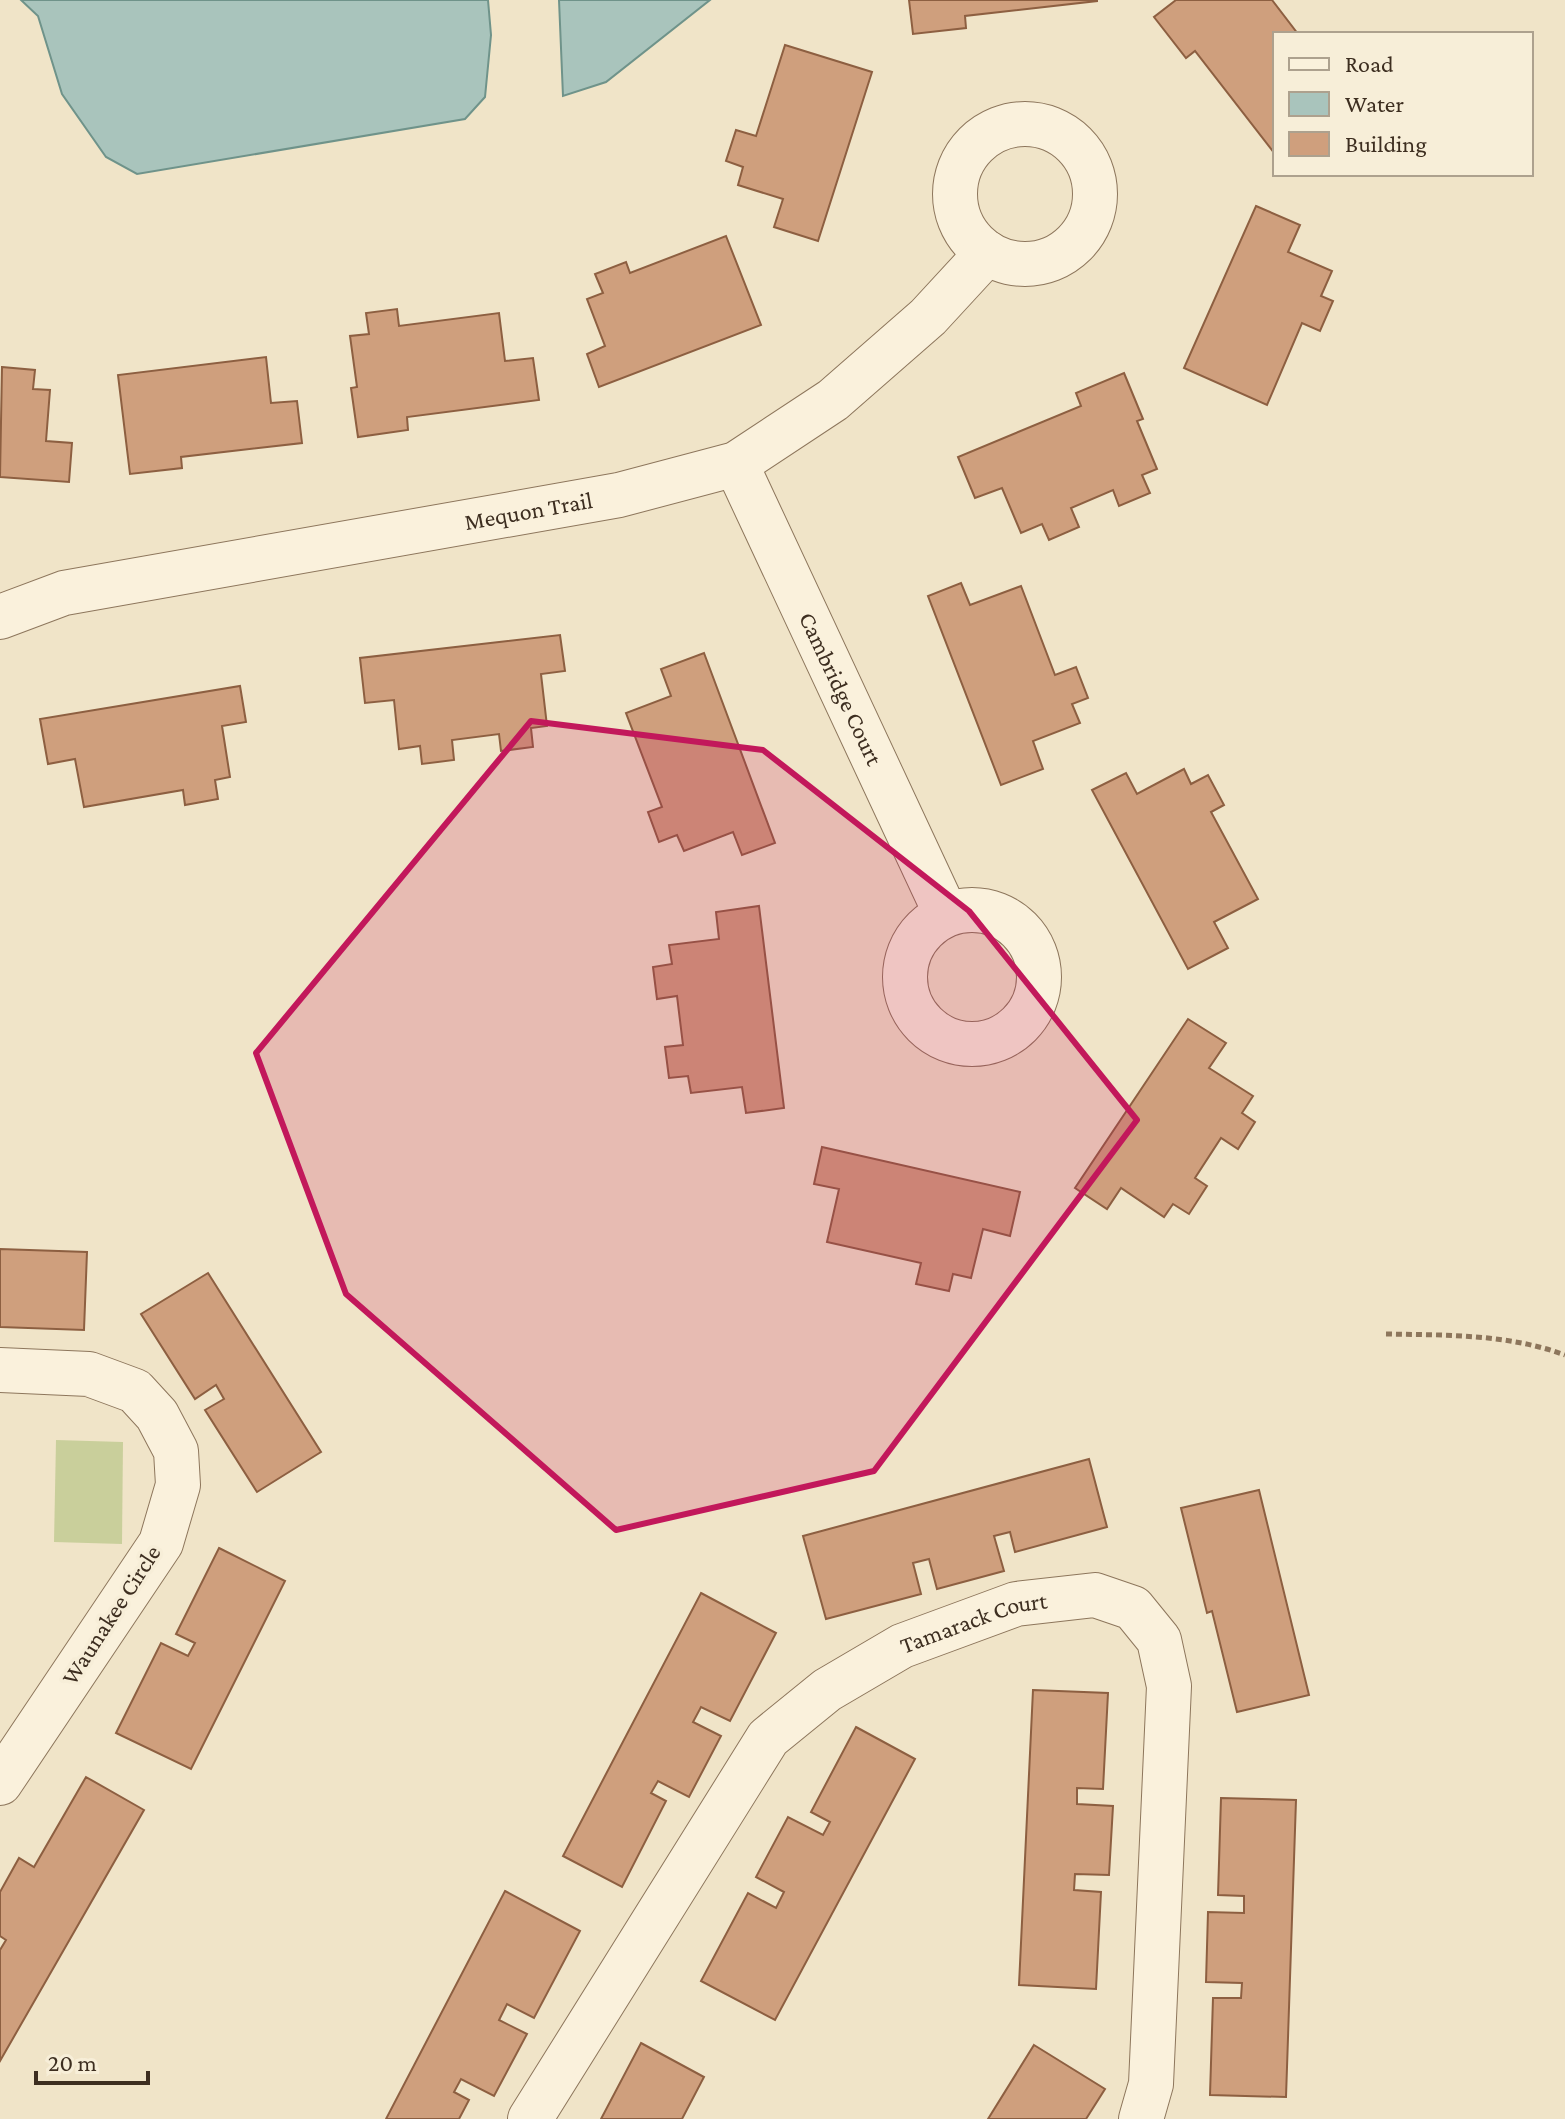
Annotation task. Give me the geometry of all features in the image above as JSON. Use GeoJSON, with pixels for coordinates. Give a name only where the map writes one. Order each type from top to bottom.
{"type":"FeatureCollection","features":[{"type":"Feature","properties":{"kind":"street","name":"Mequon Trail"},"geometry":{"type":"LineString","coordinates":[[0,617],[64,593],[619,495],[736,464],[833,400],[928,317],[987,253]]}},
{"type":"Feature","properties":{"kind":"street","name":"Cambridge Court"},"geometry":{"type":"LineString","coordinates":[[736,464],[946,914]]}},
{"type":"Feature","properties":{"kind":"street","name":"Waunakee Circle"},"geometry":{"type":"LineString","coordinates":[[0,1370],[89,1374],[135,1391],[157,1415],[176,1451],[178,1485],[161,1543],[0,1783]]}},
{"type":"Feature","properties":{"kind":"street","name":"Tamarack Court"},"geometry":{"type":"LineString","coordinates":[[530,2119],[768,1738],[827,1690],[902,1646],[1016,1604],[1095,1595],[1133,1608],[1142,1619],[1159,1640],[1169,1686],[1151,2084],[1141,2119]]}},
{"type":"Feature","properties":{"kind":"path"},"geometry":{"type":"LineString","coordinates":[[1386,1334],[1459,1335],[1520,1343],[1565,1355]]}},
{"type":"Feature","properties":{"kind":"highlighted area"},"geometry":{"type":"Polygon","coordinates":[[[531,721],[763,750],[969,911],[1137,1120],[874,1471],[616,1530],[346,1294],[256,1053],[531,721]]]}},
{"type":"Feature","properties":{"kind":"green space"},"geometry":{"type":"Polygon","coordinates":[[[56,1440],[123,1442],[122,1544],[54,1542],[56,1440]]]}},
{"type":"Feature","properties":{"kind":"water"},"geometry":{"type":"Polygon","coordinates":[[[21,0],[488,0],[491,35],[485,97],[465,119],[137,174],[106,157],[62,94],[38,16],[21,0]]]}},
{"type":"Feature","properties":{"kind":"water"},"geometry":{"type":"Polygon","coordinates":[[[559,0],[710,0],[606,82],[563,96],[559,0]]]}},
{"type":"Feature","properties":{"kind":"building"},"geometry":{"type":"Polygon","coordinates":[[[909,0],[1097,1],[965,16],[966,28],[913,34],[909,0]]]}},
{"type":"Feature","properties":{"kind":"building"},"geometry":{"type":"Polygon","coordinates":[[[1176,0],[1272,0],[1296,32],[1273,32],[1273,151],[1195,51],[1186,58],[1154,17],[1176,0]]]}},
{"type":"Feature","properties":{"kind":"building"},"geometry":{"type":"Polygon","coordinates":[[[785,45],[872,72],[818,241],[774,227],[783,199],[738,185],[743,167],[726,161],[736,130],[756,136],[785,45]]]}},
{"type":"Feature","properties":{"kind":"building"},"geometry":{"type":"Polygon","coordinates":[[[1256,206],[1300,225],[1288,252],[1332,271],[1321,296],[1333,301],[1320,331],[1302,323],[1267,405],[1184,368],[1256,206]]]}},
{"type":"Feature","properties":{"kind":"building"},"geometry":{"type":"Polygon","coordinates":[[[726,236],[761,325],[599,387],[587,354],[605,346],[587,299],[603,293],[595,274],[626,262],[630,273],[726,236]]]}},
{"type":"Feature","properties":{"kind":"building"},"geometry":{"type":"Polygon","coordinates":[[[397,309],[399,326],[499,313],[505,361],[533,358],[539,400],[407,417],[408,430],[358,437],[351,388],[357,387],[350,336],[369,334],[366,313],[397,309]]]}},
{"type":"Feature","properties":{"kind":"building"},"geometry":{"type":"Polygon","coordinates":[[[266,357],[271,403],[297,401],[302,443],[181,457],[182,468],[130,474],[118,375],[266,357]]]}},
{"type":"Feature","properties":{"kind":"building"},"geometry":{"type":"Polygon","coordinates":[[[2,367],[35,370],[33,389],[50,390],[46,441],[72,443],[69,482],[0,477],[2,367]]]}},
{"type":"Feature","properties":{"kind":"building"},"geometry":{"type":"Polygon","coordinates":[[[1124,373],[1143,419],[1137,421],[1157,469],[1142,475],[1150,493],[1119,506],[1113,490],[1071,508],[1079,527],[1049,540],[1042,524],[1021,533],[1002,488],[975,498],[958,457],[1081,406],[1076,393],[1124,373]]]}},
{"type":"Feature","properties":{"kind":"building"},"geometry":{"type":"Polygon","coordinates":[[[961,583],[970,605],[1021,586],[1055,675],[1076,667],[1088,698],[1072,704],[1080,723],[1033,741],[1043,769],[1001,785],[928,596],[961,583]]]}},
{"type":"Feature","properties":{"kind":"building"},"geometry":{"type":"Polygon","coordinates":[[[560,635],[565,671],[541,674],[547,726],[531,728],[533,747],[501,751],[499,734],[452,740],[454,760],[422,764],[420,746],[399,749],[394,700],[365,703],[360,658],[560,635]]]}},
{"type":"Feature","properties":{"kind":"building"},"geometry":{"type":"Polygon","coordinates":[[[704,653],[775,843],[742,855],[733,832],[684,851],[677,835],[659,842],[648,812],[662,807],[626,713],[671,696],[661,669],[704,653]]]}},
{"type":"Feature","properties":{"kind":"building"},"geometry":{"type":"Polygon","coordinates":[[[240,686],[246,722],[222,726],[230,777],[215,780],[218,799],[185,805],[183,790],[84,807],[75,759],[48,764],[40,719],[240,686]]]}},
{"type":"Feature","properties":{"kind":"building"},"geometry":{"type":"Polygon","coordinates":[[[1184,769],[1191,784],[1208,775],[1224,805],[1211,812],[1258,899],[1214,922],[1228,948],[1188,969],[1092,790],[1126,773],[1137,794],[1184,769]]]}},
{"type":"Feature","properties":{"kind":"building"},"geometry":{"type":"Polygon","coordinates":[[[759,906],[784,1108],[746,1113],[742,1087],[691,1093],[688,1076],[669,1078],[665,1047],[683,1045],[677,996],[657,999],[653,967],[672,964],[669,945],[719,939],[716,912],[759,906]]]}},
{"type":"Feature","properties":{"kind":"building"},"geometry":{"type":"Polygon","coordinates":[[[1188,1019],[1226,1043],[1209,1068],[1253,1096],[1242,1113],[1255,1122],[1238,1149],[1221,1138],[1195,1178],[1207,1186],[1189,1214],[1173,1204],[1164,1217],[1121,1188],[1107,1209],[1075,1188],[1188,1019]]]}},
{"type":"Feature","properties":{"kind":"building"},"geometry":{"type":"Polygon","coordinates":[[[822,1147],[1020,1192],[1010,1236],[983,1229],[971,1278],[953,1274],[949,1291],[916,1284],[921,1263],[827,1242],[839,1189],[814,1184],[822,1147]]]}},
{"type":"Feature","properties":{"kind":"building"},"geometry":{"type":"Polygon","coordinates":[[[0,1249],[87,1252],[84,1330],[0,1327],[0,1249]]]}},
{"type":"Feature","properties":{"kind":"building"},"geometry":{"type":"Polygon","coordinates":[[[208,1273],[321,1452],[257,1492],[205,1410],[224,1399],[216,1385],[195,1399],[141,1314],[208,1273]]]}},
{"type":"Feature","properties":{"kind":"building"},"geometry":{"type":"Polygon","coordinates":[[[1089,1459],[1107,1527],[1015,1552],[1010,1532],[994,1536],[1004,1571],[937,1589],[929,1559],[913,1563],[921,1594],[826,1619],[803,1536],[1089,1459]]]}},
{"type":"Feature","properties":{"kind":"building"},"geometry":{"type":"Polygon","coordinates":[[[1259,1490],[1309,1695],[1237,1712],[1212,1611],[1207,1613],[1181,1508],[1259,1490]]]}},
{"type":"Feature","properties":{"kind":"building"},"geometry":{"type":"Polygon","coordinates":[[[219,1548],[285,1581],[191,1769],[116,1733],[161,1643],[188,1656],[195,1643],[176,1634],[219,1548]]]}},
{"type":"Feature","properties":{"kind":"building"},"geometry":{"type":"Polygon","coordinates":[[[701,1593],[776,1633],[730,1721],[701,1707],[693,1722],[721,1736],[689,1797],[658,1781],[651,1793],[666,1801],[622,1887],[563,1856],[701,1593]]]}},
{"type":"Feature","properties":{"kind":"building"},"geometry":{"type":"Polygon","coordinates":[[[1033,1690],[1108,1693],[1103,1789],[1077,1788],[1077,1804],[1113,1806],[1109,1875],[1075,1874],[1074,1890],[1101,1892],[1096,1989],[1019,1985],[1033,1690]]]}},
{"type":"Feature","properties":{"kind":"building"},"geometry":{"type":"Polygon","coordinates":[[[856,1727],[915,1759],[775,2020],[701,1981],[748,1893],[776,1908],[784,1892],[756,1877],[788,1817],[823,1835],[830,1822],[811,1812],[856,1727]]]}},
{"type":"Feature","properties":{"kind":"building"},"geometry":{"type":"Polygon","coordinates":[[[86,1777],[144,1810],[0,2061],[0,1950],[6,1940],[0,1936],[0,1892],[19,1858],[34,1867],[86,1777]]]}},
{"type":"Feature","properties":{"kind":"building"},"geometry":{"type":"Polygon","coordinates":[[[1221,1798],[1296,1800],[1286,2097],[1210,2095],[1213,1998],[1241,1998],[1242,1983],[1206,1982],[1208,1912],[1244,1913],[1244,1896],[1218,1895],[1221,1798]]]}},
{"type":"Feature","properties":{"kind":"building"},"geometry":{"type":"Polygon","coordinates":[[[505,1891],[580,1931],[534,2018],[507,2004],[499,2020],[527,2034],[494,2096],[461,2079],[454,2092],[469,2100],[459,2119],[386,2119],[505,1891]]]}},
{"type":"Feature","properties":{"kind":"building"},"geometry":{"type":"Polygon","coordinates":[[[641,2043],[704,2077],[682,2119],[601,2119],[641,2043]]]}},
{"type":"Feature","properties":{"kind":"building"},"geometry":{"type":"Polygon","coordinates":[[[1034,2045],[1105,2089],[1086,2119],[988,2119],[1034,2045]]]}}]}
